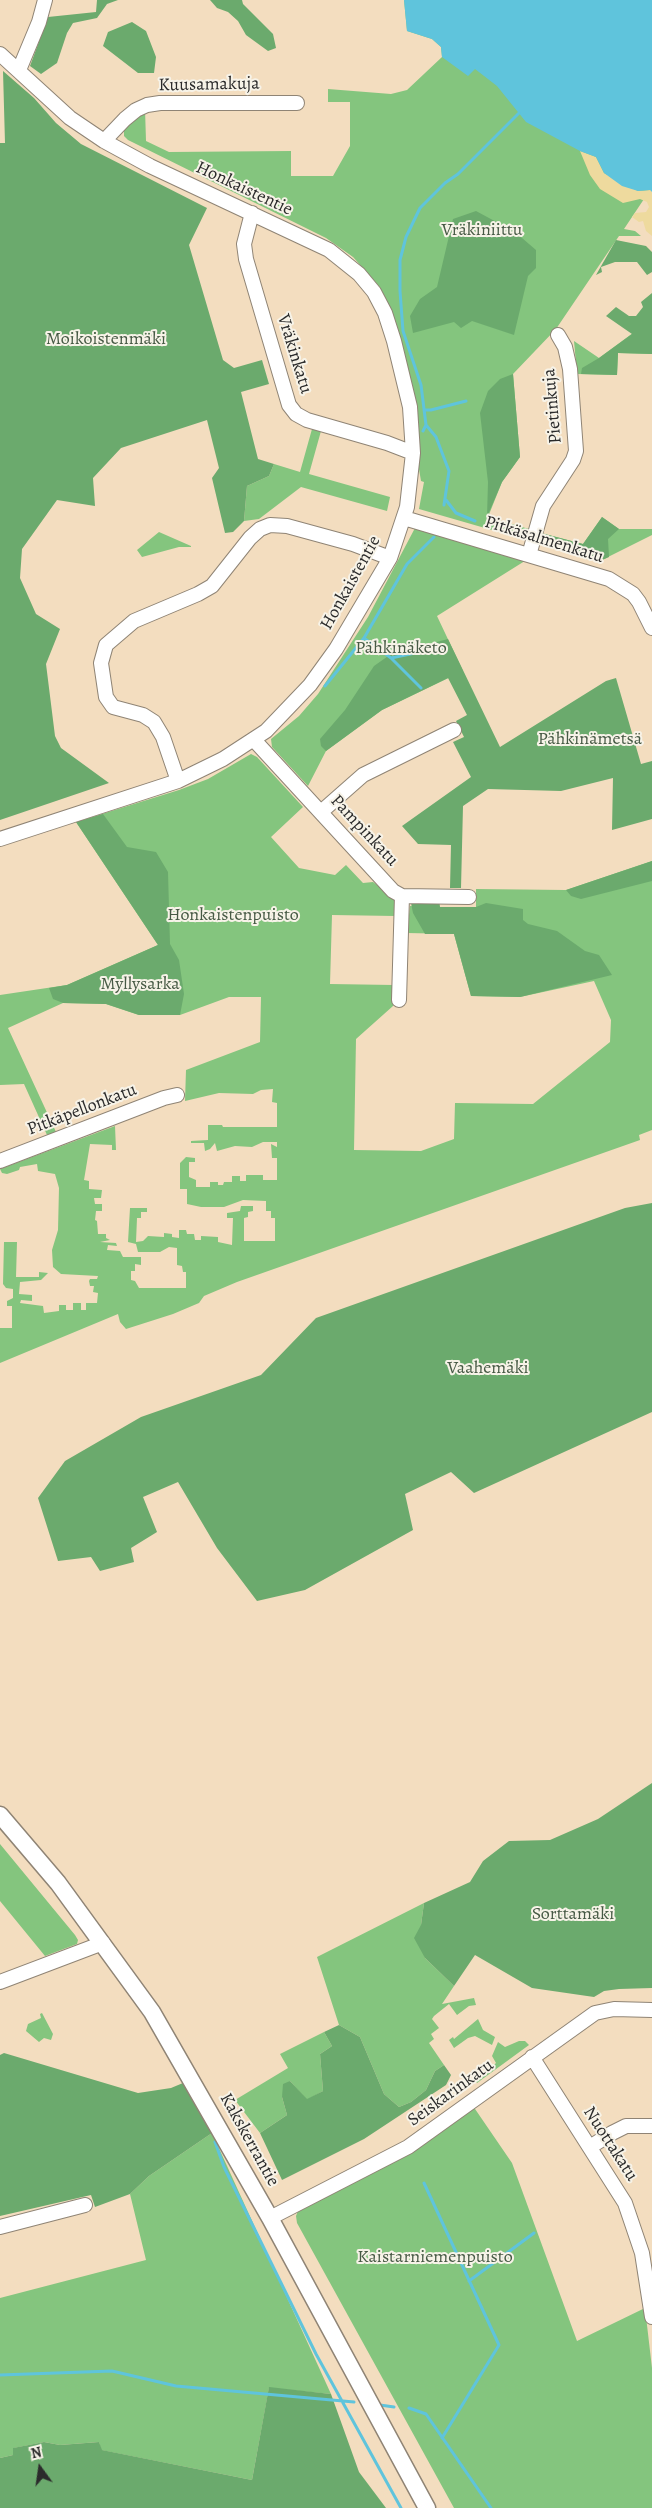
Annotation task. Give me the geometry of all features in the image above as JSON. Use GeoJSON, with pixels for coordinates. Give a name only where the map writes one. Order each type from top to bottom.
{"type":"FeatureCollection","features":[{"type":"Feature","properties":{"kind":"main road","name":"Kakskerrantie"},"geometry":{"type":"LineString","coordinates":[[0,1815],[58,1883],[152,2012],[270,2218],[427,2508]]}},
{"type":"Feature","properties":{"kind":"street"},"geometry":{"type":"LineString","coordinates":[[19,70],[39,22],[45,0]]}},
{"type":"Feature","properties":{"kind":"street","name":"Honkaistentie"},"geometry":{"type":"LineString","coordinates":[[0,54],[70,118],[104,141],[150,166],[329,250],[359,274],[374,292],[384,314],[404,378],[410,406],[413,453],[411,485],[404,518],[390,558],[358,616],[310,685],[280,718],[255,741],[203,770],[178,781],[0,839]]}},
{"type":"Feature","properties":{"kind":"street","name":"Kuusamakuja"},"geometry":{"type":"LineString","coordinates":[[104,141],[130,114],[147,105],[160,103],[297,103]]}},
{"type":"Feature","properties":{"kind":"street","name":"Vräkinkatu"},"geometry":{"type":"LineString","coordinates":[[252,213],[244,244],[246,259],[289,405],[296,414],[307,420],[387,443],[413,453]]}},
{"type":"Feature","properties":{"kind":"street","name":"Pietinkuja"},"geometry":{"type":"LineString","coordinates":[[529,555],[543,506],[573,460],[576,451],[570,369],[565,348],[558,334]]}},
{"type":"Feature","properties":{"kind":"street","name":"Pitkäsalmenkatu"},"geometry":{"type":"LineString","coordinates":[[404,518],[615,583],[639,602],[652,628]]}},
{"type":"Feature","properties":{"kind":"street"},"geometry":{"type":"LineString","coordinates":[[178,781],[163,737],[154,722],[143,715],[113,707],[106,697],[101,663],[106,645],[134,621],[198,594],[212,586],[250,538],[260,529],[270,526],[287,526],[353,544],[390,558]]}},
{"type":"Feature","properties":{"kind":"street"},"geometry":{"type":"LineString","coordinates":[[321,812],[363,775],[454,730]]}},
{"type":"Feature","properties":{"kind":"street","name":"Pampinkatu"},"geometry":{"type":"LineString","coordinates":[[255,741],[393,891],[402,896]]}},
{"type":"Feature","properties":{"kind":"street"},"geometry":{"type":"LineString","coordinates":[[399,1000],[402,896],[469,897]]}},
{"type":"Feature","properties":{"kind":"street","name":"Pitkäpellonkatu"},"geometry":{"type":"LineString","coordinates":[[0,1161],[164,1098],[177,1096]]}},
{"type":"Feature","properties":{"kind":"street"},"geometry":{"type":"LineString","coordinates":[[0,1982],[103,1943]]}},
{"type":"Feature","properties":{"kind":"street","name":"Seiskarinkatu"},"geometry":{"type":"LineString","coordinates":[[270,2218],[408,2147],[596,2013],[614,2010],[652,2010]]}},
{"type":"Feature","properties":{"kind":"street","name":"Nuottakatu"},"geometry":{"type":"LineString","coordinates":[[532,2057],[625,2203],[647,2253],[652,2317]]}},
{"type":"Feature","properties":{"kind":"street"},"geometry":{"type":"LineString","coordinates":[[590,2147],[621,2128],[652,2126]]}},
{"type":"Feature","properties":{"kind":"street"},"geometry":{"type":"LineString","coordinates":[[0,2226],[85,2205]]}},
{"type":"Feature","properties":{"kind":"green space"},"geometry":{"type":"Polygon","coordinates":[[[97,0],[118,0],[107,4],[97,18],[73,23],[67,33],[57,63],[41,74],[30,66],[48,17],[96,12],[97,0]]]}},
{"type":"Feature","properties":{"kind":"green space"},"geometry":{"type":"Polygon","coordinates":[[[210,0],[242,0],[243,4],[273,34],[276,48],[268,51],[246,35],[238,21],[228,12],[217,8],[210,0]]]}},
{"type":"Feature","properties":{"kind":"green space","name":"Vräkiniittu"},"geometry":{"type":"Polygon","coordinates":[[[404,0],[490,52],[650,190],[624,229],[635,231],[641,236],[619,236],[556,329],[513,374],[520,457],[502,482],[488,517],[529,529],[526,537],[523,539],[419,509],[424,482],[421,481],[393,314],[379,286],[353,257],[326,238],[128,140],[124,136],[124,130],[145,109],[146,141],[169,152],[291,151],[291,176],[333,176],[350,146],[350,102],[328,102],[328,89],[391,94],[407,90],[442,57],[441,47],[432,39],[407,31],[404,0]]]}},
{"type":"Feature","properties":{"kind":"green space"},"geometry":{"type":"Polygon","coordinates":[[[132,22],[146,31],[156,57],[154,73],[138,73],[103,46],[108,32],[132,22]]]}},
{"type":"Feature","properties":{"kind":"green space","name":"Moikoistenmäki"},"geometry":{"type":"Polygon","coordinates":[[[3,71],[34,98],[56,123],[81,144],[207,208],[189,245],[223,360],[234,368],[262,360],[269,384],[241,392],[258,459],[274,464],[269,476],[247,486],[244,521],[233,532],[225,533],[212,478],[219,468],[207,420],[121,448],[93,478],[95,506],[57,500],[22,549],[20,578],[36,614],[60,629],[46,664],[55,736],[61,748],[109,783],[0,820],[0,143],[5,143],[3,71]]]}},
{"type":"Feature","properties":{"kind":"green space"},"geometry":{"type":"Polygon","coordinates":[[[476,211],[515,232],[536,250],[536,268],[528,276],[514,335],[472,321],[461,328],[454,322],[413,333],[410,316],[420,299],[437,287],[453,219],[476,211]]]}},
{"type":"Feature","properties":{"kind":"green space"},"geometry":{"type":"Polygon","coordinates":[[[616,240],[646,246],[652,252],[652,272],[647,275],[637,262],[615,262],[601,267],[602,272],[596,275],[616,240]]]}},
{"type":"Feature","properties":{"kind":"green space"},"geometry":{"type":"Polygon","coordinates":[[[652,293],[652,354],[618,353],[617,375],[581,374],[582,368],[632,334],[606,316],[616,307],[629,316],[636,316],[643,307],[641,302],[652,293]]]}},
{"type":"Feature","properties":{"kind":"green space"},"geometry":{"type":"Polygon","coordinates":[[[652,319],[652,354],[618,353],[617,375],[577,374],[574,341],[599,358],[652,319]]]}},
{"type":"Feature","properties":{"kind":"green space"},"geometry":{"type":"Polygon","coordinates":[[[513,374],[520,457],[502,482],[487,517],[488,482],[480,413],[488,391],[500,379],[513,374]]]}},
{"type":"Feature","properties":{"kind":"green space"},"geometry":{"type":"Polygon","coordinates":[[[312,429],[321,431],[309,474],[390,497],[387,511],[301,487],[259,519],[244,521],[247,486],[269,476],[274,464],[300,472],[312,429]]]}},
{"type":"Feature","properties":{"kind":"green space"},"geometry":{"type":"Polygon","coordinates":[[[602,517],[619,529],[652,529],[652,535],[600,561],[540,543],[541,533],[583,544],[602,517]]]}},
{"type":"Feature","properties":{"kind":"green space"},"geometry":{"type":"Polygon","coordinates":[[[602,517],[619,529],[608,539],[609,557],[600,561],[540,543],[541,533],[583,544],[602,517]]]}},
{"type":"Feature","properties":{"kind":"green space","name":"Pähkinäketo"},"geometry":{"type":"Polygon","coordinates":[[[415,528],[528,559],[437,616],[463,671],[382,710],[326,751],[308,786],[272,747],[271,739],[299,716],[318,694],[368,617],[415,528]]]}},
{"type":"Feature","properties":{"kind":"green space"},"geometry":{"type":"Polygon","coordinates":[[[159,532],[191,547],[179,547],[142,557],[137,550],[159,532]]]}},
{"type":"Feature","properties":{"kind":"green space","name":"Pähkinämetsä"},"geometry":{"type":"Polygon","coordinates":[[[448,639],[500,747],[606,681],[616,678],[641,764],[652,761],[652,819],[612,830],[613,778],[561,791],[488,789],[463,806],[461,888],[450,888],[451,845],[418,844],[402,826],[471,777],[453,742],[464,737],[456,721],[467,715],[448,678],[382,710],[326,751],[321,746],[320,739],[345,710],[374,666],[391,654],[448,639]]]}},
{"type":"Feature","properties":{"kind":"green space"},"geometry":{"type":"Polygon","coordinates":[[[251,754],[257,757],[303,807],[271,837],[299,868],[335,875],[346,865],[363,883],[373,882],[395,899],[395,916],[332,915],[330,984],[394,985],[393,1006],[356,1039],[354,1150],[421,1151],[454,1139],[455,1103],[533,1104],[610,1042],[611,1020],[594,981],[520,997],[471,996],[454,934],[407,933],[410,906],[476,910],[476,889],[566,890],[652,861],[652,1130],[639,1135],[640,1140],[237,1282],[204,1296],[199,1303],[173,1314],[126,1329],[120,1322],[118,1314],[0,1363],[0,1328],[12,1328],[12,1306],[7,1306],[7,1301],[13,1298],[13,1289],[6,1288],[3,1284],[4,1242],[17,1242],[16,1277],[39,1277],[39,1272],[48,1273],[41,1280],[20,1282],[19,1294],[32,1295],[32,1301],[21,1300],[20,1303],[43,1306],[44,1313],[59,1311],[59,1305],[66,1305],[66,1310],[73,1310],[73,1303],[81,1303],[81,1310],[86,1310],[86,1303],[97,1303],[98,1293],[93,1292],[94,1286],[90,1286],[89,1281],[90,1279],[97,1279],[98,1276],[61,1274],[53,1267],[52,1250],[58,1230],[59,1188],[55,1174],[38,1171],[37,1164],[20,1167],[19,1170],[7,1174],[2,1173],[0,1169],[115,1126],[116,1150],[112,1150],[112,1145],[90,1144],[84,1180],[89,1181],[89,1189],[102,1190],[101,1198],[94,1198],[95,1204],[102,1204],[102,1211],[96,1211],[95,1220],[97,1221],[98,1234],[106,1234],[106,1238],[110,1240],[100,1242],[116,1243],[117,1246],[108,1245],[107,1250],[120,1251],[123,1257],[141,1257],[141,1265],[135,1264],[135,1271],[131,1271],[131,1280],[135,1281],[139,1288],[186,1288],[186,1272],[183,1272],[182,1266],[177,1265],[177,1248],[169,1247],[160,1252],[138,1252],[136,1244],[128,1242],[130,1208],[147,1208],[147,1212],[141,1212],[141,1218],[137,1218],[136,1242],[143,1241],[148,1236],[164,1237],[164,1233],[172,1234],[172,1237],[179,1238],[179,1230],[186,1230],[187,1234],[194,1234],[195,1240],[201,1240],[201,1236],[218,1237],[218,1242],[232,1245],[233,1218],[227,1218],[227,1213],[240,1211],[241,1206],[253,1206],[253,1211],[248,1212],[248,1217],[244,1218],[244,1241],[275,1241],[275,1218],[271,1218],[271,1211],[266,1211],[266,1201],[243,1200],[224,1207],[201,1207],[187,1204],[187,1189],[180,1189],[180,1163],[186,1157],[195,1158],[195,1162],[189,1162],[189,1177],[196,1180],[196,1187],[210,1187],[210,1182],[218,1182],[218,1185],[223,1185],[224,1182],[232,1182],[232,1176],[240,1176],[240,1181],[246,1181],[246,1175],[263,1175],[263,1180],[277,1180],[277,1158],[272,1158],[271,1144],[277,1147],[277,1142],[263,1142],[252,1147],[235,1146],[217,1151],[215,1143],[210,1149],[205,1151],[204,1143],[191,1143],[191,1141],[208,1140],[208,1125],[222,1125],[223,1127],[277,1127],[277,1103],[272,1102],[273,1089],[261,1090],[253,1094],[219,1093],[185,1101],[186,1070],[260,1042],[261,997],[229,997],[180,1015],[139,1015],[106,1004],[63,1003],[8,1028],[56,1132],[47,1135],[24,1084],[0,1085],[0,995],[67,985],[158,945],[76,822],[208,779],[251,754]]]}},
{"type":"Feature","properties":{"kind":"green space","name":"Myllysarka"},"geometry":{"type":"Polygon","coordinates":[[[103,814],[127,847],[156,852],[168,872],[170,944],[179,960],[184,994],[180,1015],[139,1015],[106,1004],[63,1003],[53,999],[49,988],[67,985],[158,945],[76,822],[103,814]]]}},
{"type":"Feature","properties":{"kind":"green space"},"geometry":{"type":"Polygon","coordinates":[[[652,861],[652,881],[581,899],[571,896],[566,890],[652,861]]]}},
{"type":"Feature","properties":{"kind":"green space"},"geometry":{"type":"Polygon","coordinates":[[[439,899],[440,907],[476,907],[486,903],[523,909],[523,920],[528,924],[557,931],[585,951],[599,955],[612,975],[520,997],[471,996],[454,934],[425,934],[413,913],[411,903],[439,899]]]}},
{"type":"Feature","properties":{"kind":"green space","name":"Vaahemäki"},"geometry":{"type":"Polygon","coordinates":[[[652,1203],[652,1412],[474,1493],[451,1472],[405,1494],[413,1530],[305,1590],[257,1601],[217,1548],[178,1482],[143,1497],[157,1532],[131,1548],[134,1562],[100,1571],[91,1557],[58,1561],[38,1498],[65,1461],[141,1417],[261,1375],[316,1318],[625,1208],[652,1203]]]}},
{"type":"Feature","properties":{"kind":"green space","name":"Sorttamäki"},"geometry":{"type":"Polygon","coordinates":[[[652,1783],[652,1988],[604,1991],[594,1997],[532,1988],[475,1955],[454,1986],[425,1958],[414,1938],[421,1925],[424,1903],[470,1882],[483,1861],[509,1841],[550,1840],[598,1819],[652,1783]]]}},
{"type":"Feature","properties":{"kind":"green space"},"geometry":{"type":"Polygon","coordinates":[[[0,1844],[75,1935],[78,1940],[77,1944],[45,1956],[0,1901],[0,1844]]]}},
{"type":"Feature","properties":{"kind":"green space"},"geometry":{"type":"Polygon","coordinates":[[[424,1903],[421,1925],[425,1958],[454,1986],[442,2004],[474,1998],[476,2005],[469,2006],[457,2015],[449,2004],[434,2016],[432,2019],[439,2028],[431,2034],[434,2039],[429,2043],[444,2065],[435,2071],[426,2090],[411,2102],[399,2107],[384,2094],[360,2037],[339,2025],[317,1957],[424,1903]]]}},
{"type":"Feature","properties":{"kind":"green space"},"geometry":{"type":"Polygon","coordinates":[[[42,2013],[53,2034],[51,2040],[44,2038],[39,2042],[26,2031],[28,2024],[41,2018],[40,2014],[42,2013]]]}},
{"type":"Feature","properties":{"kind":"green space"},"geometry":{"type":"Polygon","coordinates":[[[478,2019],[483,2030],[495,2037],[492,2045],[475,2036],[468,2038],[454,2048],[449,2040],[453,2037],[454,2039],[478,2019]]]}},
{"type":"Feature","properties":{"kind":"green space"},"geometry":{"type":"Polygon","coordinates":[[[339,2025],[360,2037],[384,2094],[399,2107],[411,2102],[426,2090],[435,2071],[444,2065],[451,2075],[446,2085],[364,2139],[282,2180],[260,2133],[287,2115],[282,2097],[283,2084],[290,2081],[307,2099],[323,2091],[320,2054],[332,2046],[324,2032],[339,2025]]]}},
{"type":"Feature","properties":{"kind":"green space"},"geometry":{"type":"Polygon","coordinates":[[[324,2032],[332,2046],[320,2054],[323,2091],[307,2100],[290,2081],[282,2097],[287,2115],[260,2133],[235,2100],[288,2068],[280,2054],[324,2032]]]}},
{"type":"Feature","properties":{"kind":"green space"},"geometry":{"type":"Polygon","coordinates":[[[519,2041],[525,2041],[529,2045],[477,2083],[473,2077],[474,2072],[480,2067],[485,2073],[496,2063],[492,2056],[498,2042],[505,2047],[519,2041]]]}},
{"type":"Feature","properties":{"kind":"green space"},"geometry":{"type":"Polygon","coordinates":[[[4,2053],[138,2093],[171,2088],[183,2083],[212,2133],[149,2176],[130,2194],[95,2207],[91,2195],[0,2216],[0,2055],[4,2053]]]}},
{"type":"Feature","properties":{"kind":"green space","name":"Kaistarniemenpuisto"},"geometry":{"type":"Polygon","coordinates":[[[473,2106],[512,2163],[577,2341],[645,2308],[652,2368],[652,2508],[454,2508],[297,2223],[296,2216],[298,2211],[473,2106]]]}},
{"type":"Feature","properties":{"kind":"green space"},"geometry":{"type":"Polygon","coordinates":[[[212,2133],[331,2394],[269,2388],[252,2480],[101,2450],[99,2442],[60,2445],[44,2442],[14,2448],[13,2455],[0,2458],[0,2298],[146,2260],[130,2194],[149,2176],[212,2133]]]}},
{"type":"Feature","properties":{"kind":"green space"},"geometry":{"type":"Polygon","coordinates":[[[269,2387],[331,2394],[359,2472],[386,2508],[0,2508],[0,2458],[13,2455],[13,2448],[44,2442],[60,2445],[99,2442],[102,2450],[252,2480],[269,2387]]]}},
{"type":"Feature","properties":{"kind":"sand"},"geometry":{"type":"Polygon","coordinates":[[[580,151],[596,157],[604,173],[638,191],[650,190],[652,192],[652,236],[646,231],[643,221],[639,222],[632,217],[635,213],[646,212],[649,207],[647,202],[640,199],[623,203],[600,189],[590,175],[580,151]]]}},
{"type":"Feature","properties":{"kind":"water"},"geometry":{"type":"Polygon","coordinates":[[[404,0],[652,0],[652,192],[650,190],[638,191],[622,186],[604,173],[596,157],[580,151],[526,122],[497,86],[475,69],[468,76],[442,57],[441,47],[432,39],[407,31],[404,0]]]}},
{"type":"Feature","properties":{"kind":"waterway"},"geometry":{"type":"LineString","coordinates":[[444,505],[449,471],[436,437],[426,425],[421,385],[403,331],[400,260],[406,237],[420,208],[445,183],[458,174],[519,113]]}},
{"type":"Feature","properties":{"kind":"waterway"},"geometry":{"type":"LineString","coordinates":[[424,410],[466,401]]}},
{"type":"Feature","properties":{"kind":"waterway"},"geometry":{"type":"LineString","coordinates":[[423,431],[426,425]]}},
{"type":"Feature","properties":{"kind":"waterway"},"geometry":{"type":"LineString","coordinates":[[446,500],[456,513],[475,521]]}},
{"type":"Feature","properties":{"kind":"waterway"},"geometry":{"type":"LineString","coordinates":[[325,686],[364,638],[407,564],[434,537]]}},
{"type":"Feature","properties":{"kind":"waterway"},"geometry":{"type":"LineString","coordinates":[[364,638],[391,658],[421,688]]}},
{"type":"Feature","properties":{"kind":"waterway"},"geometry":{"type":"LineString","coordinates":[[391,658],[444,647]]}},
{"type":"Feature","properties":{"kind":"waterway"},"geometry":{"type":"LineString","coordinates":[[215,2142],[224,2167],[316,2354],[401,2508]]}},
{"type":"Feature","properties":{"kind":"waterway"},"geometry":{"type":"LineString","coordinates":[[424,2183],[499,2345],[442,2438]]}},
{"type":"Feature","properties":{"kind":"waterway"},"geometry":{"type":"LineString","coordinates":[[469,2281],[534,2233]]}},
{"type":"Feature","properties":{"kind":"waterway"},"geometry":{"type":"LineString","coordinates":[[0,2375],[112,2371],[176,2386],[354,2402]]}},
{"type":"Feature","properties":{"kind":"waterway"},"geometry":{"type":"LineString","coordinates":[[380,2405],[394,2407]]}},
{"type":"Feature","properties":{"kind":"waterway"},"geometry":{"type":"LineString","coordinates":[[409,2408],[426,2414],[491,2508]]}},
{"type":"Feature","properties":{"kind":"park label","name":"Honkaistenpuisto"},"geometry":{"type":"Point","coordinates":[233,916]}}]}
